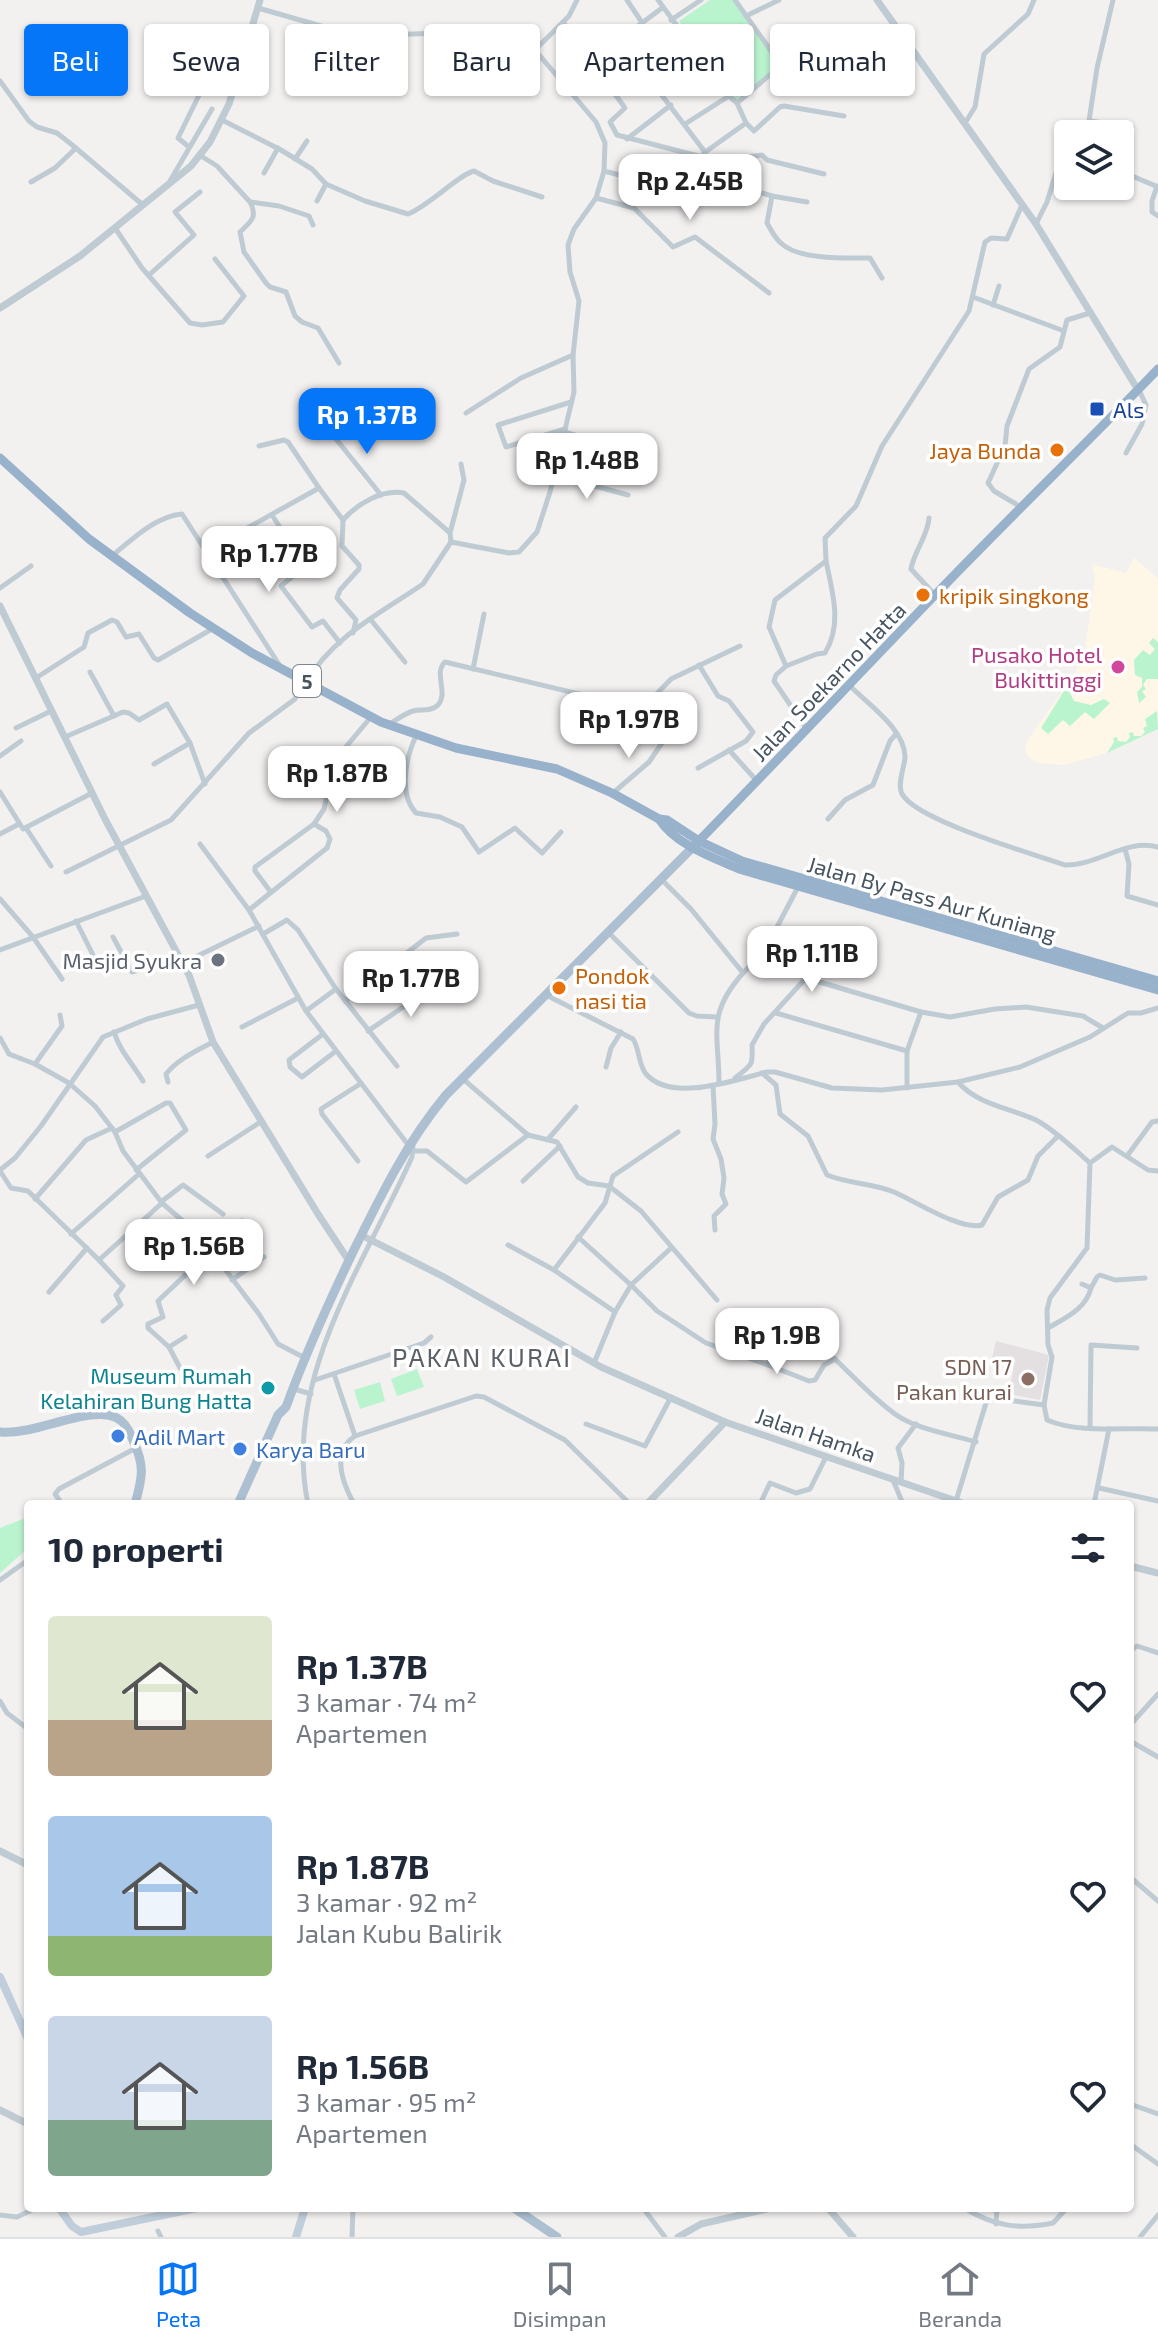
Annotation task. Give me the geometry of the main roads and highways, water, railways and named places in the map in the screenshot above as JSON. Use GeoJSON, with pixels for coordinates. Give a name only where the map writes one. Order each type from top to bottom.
{"type":"FeatureCollection","features":[{"type":"Feature","properties":{"kind":"highway","name":"Jalan Soekarno Hatta"},"geometry":{"type":"LineString","coordinates":[[695,845],[1158,369]]}},
{"type":"Feature","properties":{"kind":"highway","name":"5"},"geometry":{"type":"LineString","coordinates":[[0,458],[89,539],[213,628],[283,670],[388,725],[456,748],[557,769],[612,793],[659,819],[667,820],[695,845]]}},
{"type":"Feature","properties":{"kind":"highway","name":"Jalan By Pass Aur Kuniang"},"geometry":{"type":"LineString","coordinates":[[695,845],[739,869],[798,887],[858,898]]}},
{"type":"Feature","properties":{"kind":"highway","name":"Jalan By Pass Aur Kuniang"},"geometry":{"type":"LineString","coordinates":[[695,845],[1158,990]]}},
{"type":"Feature","properties":{"kind":"highway","name":"Jalan By Pass Aur Kuniang"},"geometry":{"type":"LineString","coordinates":[[1080,964],[1158,981]]}},
{"type":"Feature","properties":{"kind":"main road"},"geometry":{"type":"LineString","coordinates":[[247,1500],[283,1419],[304,1359],[361,1235],[427,1118],[695,845]]}},
{"type":"Feature","properties":{"kind":"main road"},"geometry":{"type":"LineString","coordinates":[[240,1500],[278,1415],[286,1407]]}},
{"type":"Feature","properties":{"kind":"main road"},"geometry":{"type":"LineString","coordinates":[[0,1432],[29,1432],[89,1416],[119,1419],[137,1448],[143,1473],[136,1500]]}},
{"type":"Feature","properties":{"kind":"main road"},"geometry":{"type":"LineString","coordinates":[[0,1977],[24,2030]]}},
{"type":"Feature","properties":{"kind":"main road"},"geometry":{"type":"LineString","coordinates":[[62,2212],[80,2234],[179,2212]]}},
{"type":"Feature","properties":{"kind":"main road"},"geometry":{"type":"LineString","coordinates":[[296,2237],[304,2212]]}},
{"type":"Feature","properties":{"kind":"main road"},"geometry":{"type":"LineString","coordinates":[[520,2212],[557,2237]]}},
{"type":"Feature","properties":{"kind":"place","name":"Als"},"geometry":{"type":"Point","coordinates":[1097,409]}},
{"type":"Feature","properties":{"kind":"place","name":"Jaya Bunda"},"geometry":{"type":"Point","coordinates":[1057,450]}},
{"type":"Feature","properties":{"kind":"place","name":"kripik singkong"},"geometry":{"type":"Point","coordinates":[923,595]}},
{"type":"Feature","properties":{"kind":"place","name":"Pusako Hotel Bukittinggi"},"geometry":{"type":"Point","coordinates":[1118,667]}},
{"type":"Feature","properties":{"kind":"place","name":"Masjid Syukra"},"geometry":{"type":"Point","coordinates":[218,960]}},
{"type":"Feature","properties":{"kind":"place","name":"Pondok nasi tia"},"geometry":{"type":"Point","coordinates":[559,988]}},
{"type":"Feature","properties":{"kind":"place","name":"SDN 17 Pakan kurai"},"geometry":{"type":"Point","coordinates":[1028,1379]}},
{"type":"Feature","properties":{"kind":"place","name":"Museum Rumah Kelahiran Bung Hatta"},"geometry":{"type":"Point","coordinates":[268,1388]}},
{"type":"Feature","properties":{"kind":"place","name":"Adil Mart"},"geometry":{"type":"Point","coordinates":[118,1436]}},
{"type":"Feature","properties":{"kind":"place","name":"Karya Baru"},"geometry":{"type":"Point","coordinates":[240,1449]}},
{"type":"Feature","properties":{"kind":"district","name":"PAKAN KURAI"},"geometry":{"type":"Point","coordinates":[482,1356]}}]}
